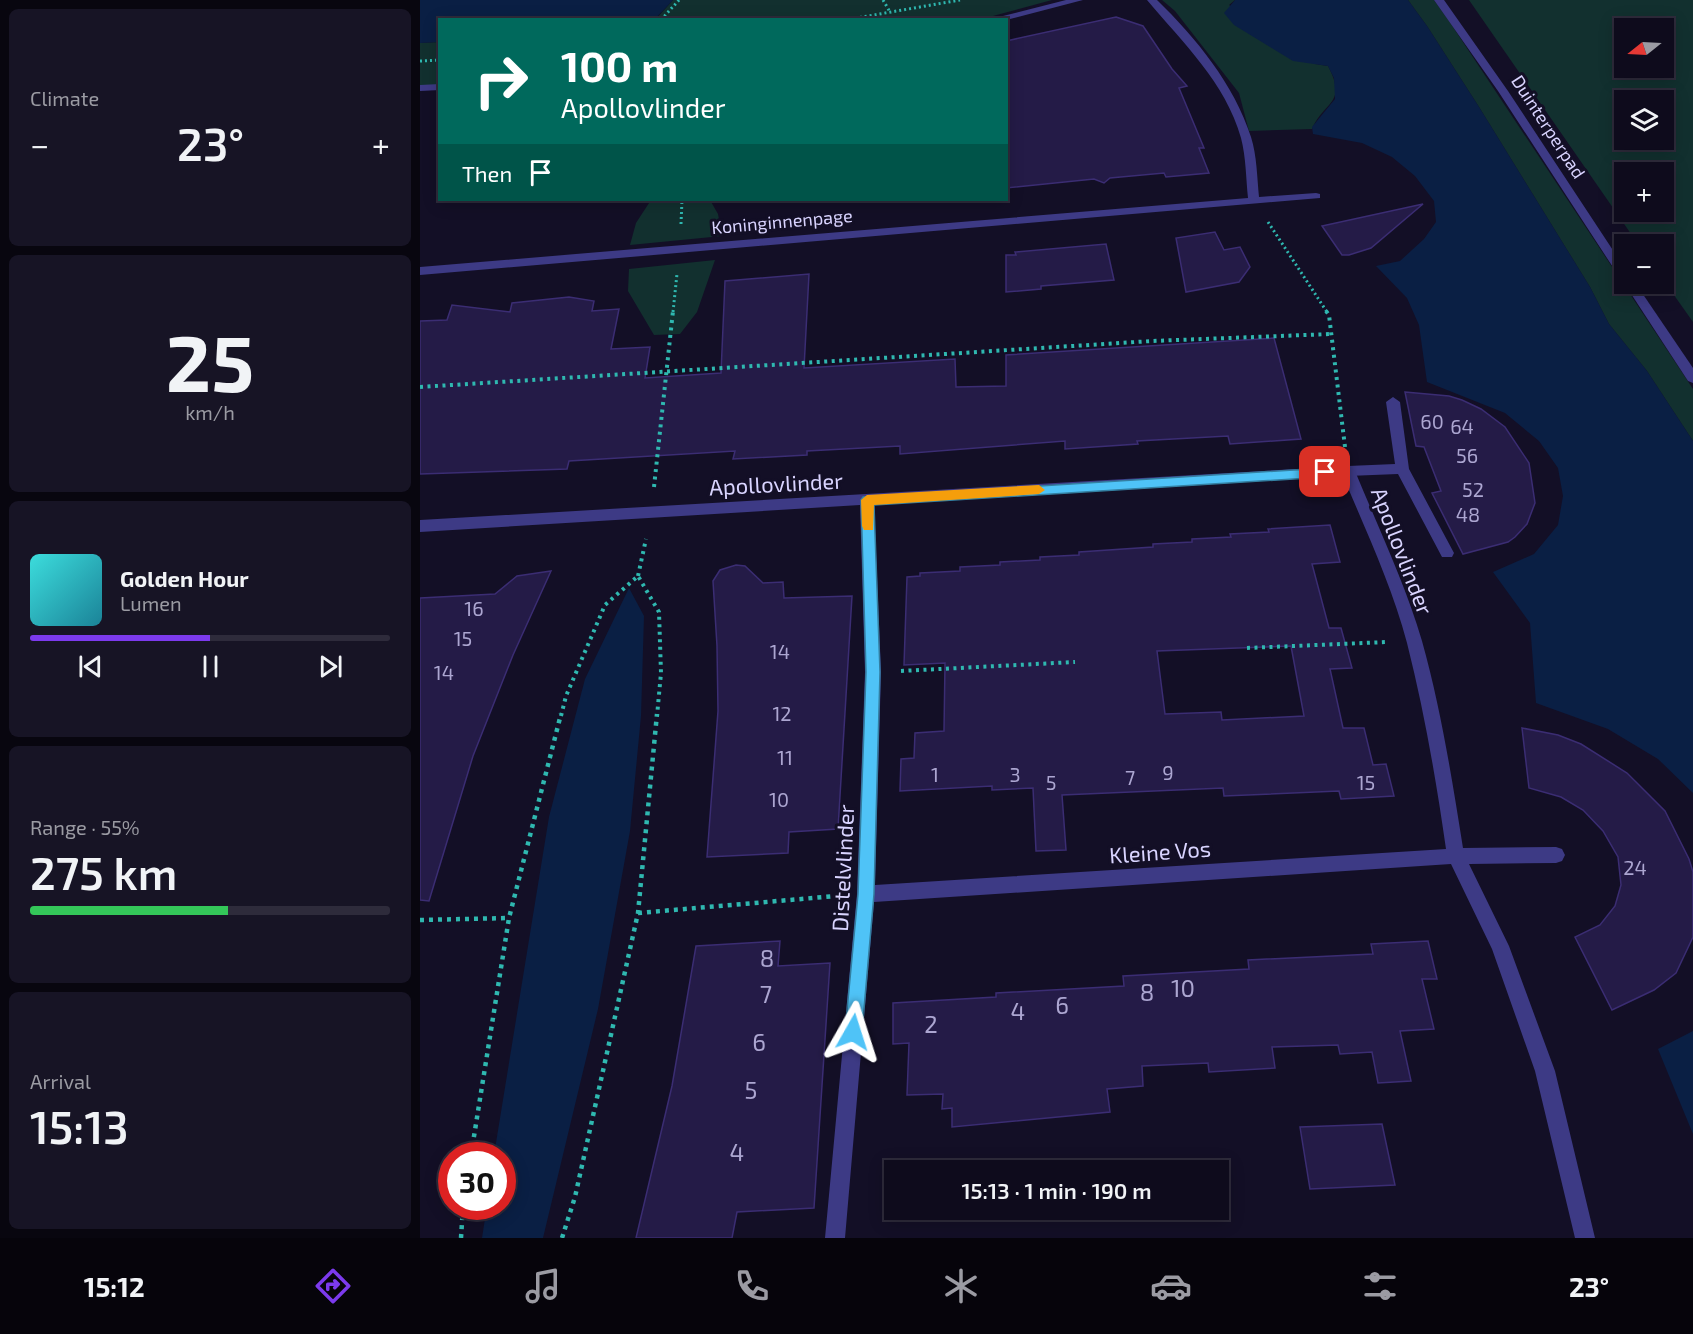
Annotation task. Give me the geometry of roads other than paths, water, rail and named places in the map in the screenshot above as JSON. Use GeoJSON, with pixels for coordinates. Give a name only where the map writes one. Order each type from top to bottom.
{"type":"FeatureCollection","features":[{"type":"Feature","properties":{"kind":"street"},"geometry":{"type":"LineString","coordinates":[[1000,18],[1078,0]]}},
{"type":"Feature","properties":{"kind":"street"},"geometry":{"type":"LineString","coordinates":[[1152,0],[1222,83],[1246,138],[1254,201]]}},
{"type":"Feature","properties":{"kind":"street","name":"Duinterperpad"},"geometry":{"type":"LineString","coordinates":[[1439,0],[1503,91],[1614,260]]}},
{"type":"Feature","properties":{"kind":"street"},"geometry":{"type":"LineString","coordinates":[[420,88],[438,87]]}},
{"type":"Feature","properties":{"kind":"street","name":"Koninginnenpage"},"geometry":{"type":"LineString","coordinates":[[420,271],[1316,196]]}},
{"type":"Feature","properties":{"kind":"street"},"geometry":{"type":"LineString","coordinates":[[1637,294],[1693,378]]}},
{"type":"Feature","properties":{"kind":"street"},"geometry":{"type":"LineString","coordinates":[[1393,402],[1402,468],[1447,553]]}},
{"type":"Feature","properties":{"kind":"street"},"geometry":{"type":"LineString","coordinates":[[1348,471],[1402,468]]}},
{"type":"Feature","properties":{"kind":"street","name":"Apollovlinder"},"geometry":{"type":"LineString","coordinates":[[420,526],[1348,471],[1389,570],[1414,641],[1441,761],[1456,856]]}},
{"type":"Feature","properties":{"kind":"street","name":"Distelvlinder"},"geometry":{"type":"LineString","coordinates":[[835,1238],[866,894],[873,672],[867,500]]}},
{"type":"Feature","properties":{"kind":"street","name":"Kleine Vos"},"geometry":{"type":"LineString","coordinates":[[866,894],[1456,856],[1556,855]]}},
{"type":"Feature","properties":{"kind":"street"},"geometry":{"type":"LineString","coordinates":[[1456,856],[1500,946],[1545,1071],[1585,1238]]}},
{"type":"Feature","properties":{"kind":"water"},"geometry":{"type":"Polygon","coordinates":[[[420,0],[673,0],[656,18],[438,18],[438,42],[420,43],[420,0]]]}},
{"type":"Feature","properties":{"kind":"water"},"geometry":{"type":"Polygon","coordinates":[[[1235,0],[1408,0],[1479,107],[1590,287],[1609,324],[1647,371],[1693,441],[1693,793],[1658,759],[1608,729],[1536,703],[1530,623],[1493,572],[1534,554],[1558,525],[1563,496],[1558,468],[1539,441],[1505,413],[1427,382],[1419,325],[1407,298],[1376,266],[1400,261],[1424,239],[1436,222],[1434,201],[1415,176],[1392,157],[1362,143],[1313,134],[1312,127],[1335,99],[1334,78],[1328,66],[1293,61],[1234,25],[1224,13],[1235,0]]]}},
{"type":"Feature","properties":{"kind":"water"},"geometry":{"type":"Polygon","coordinates":[[[629,588],[644,616],[641,716],[630,831],[598,1009],[543,1238],[482,1238],[485,1220],[516,1220],[516,1142],[496,1142],[549,817],[585,679],[629,588]]]}},
{"type":"Feature","properties":{"kind":"water"},"geometry":{"type":"Polygon","coordinates":[[[1693,1031],[1693,1134],[1658,1049],[1693,1031]]]}}]}
